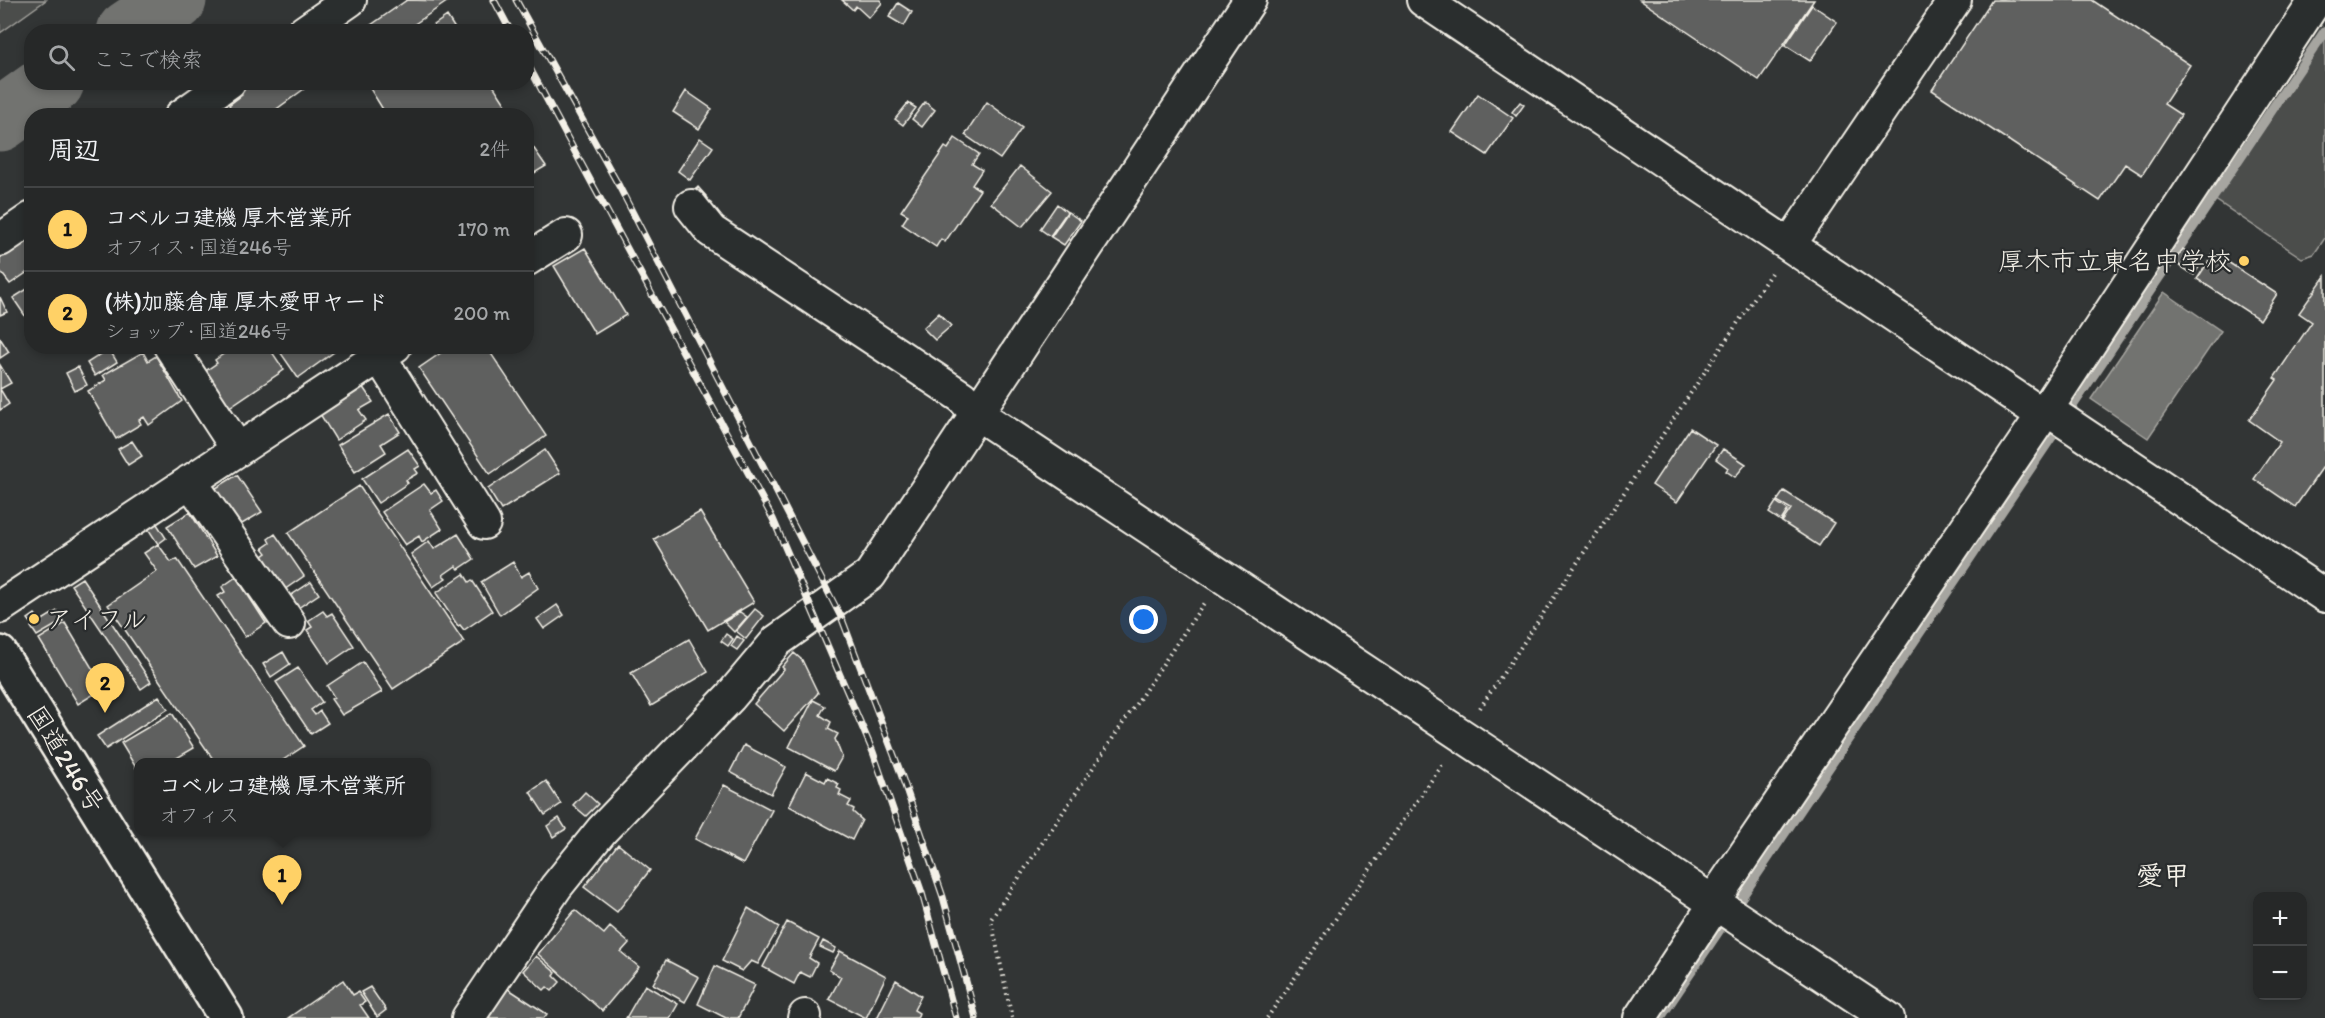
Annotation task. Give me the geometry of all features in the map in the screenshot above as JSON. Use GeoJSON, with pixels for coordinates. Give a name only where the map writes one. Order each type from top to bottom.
{"type":"FeatureCollection","features":[{"type":"Feature","properties":{"kind":"highway","name":"国道246号"},"geometry":{"type":"LineString","coordinates":[[0,653],[226,1018]]}},
{"type":"Feature","properties":{"kind":"street"},"geometry":{"type":"LineString","coordinates":[[316,24],[350,0]]}},
{"type":"Feature","properties":{"kind":"street"},"geometry":{"type":"LineString","coordinates":[[468,1018],[556,887],[602,830],[730,697],[777,641],[870,575],[1250,0]]}},
{"type":"Feature","properties":{"kind":"street"},"geometry":{"type":"LineString","coordinates":[[1423,0],[2044,413],[2055,415],[2325,596]]}},
{"type":"Feature","properties":{"kind":"street"},"geometry":{"type":"LineString","coordinates":[[1790,244],[1954,0]]}},
{"type":"Feature","properties":{"kind":"street"},"geometry":{"type":"LineString","coordinates":[[1640,1018],[1715,904],[1720,891],[2044,413],[2316,0]]}},
{"type":"Feature","properties":{"kind":"street"},"geometry":{"type":"LineString","coordinates":[[198,108],[219,98]]}},
{"type":"Feature","properties":{"kind":"street"},"geometry":{"type":"LineString","coordinates":[[691,207],[711,231],[962,396],[976,413],[1887,1018]]}},
{"type":"Feature","properties":{"kind":"street"},"geometry":{"type":"LineString","coordinates":[[0,240],[24,224]]}},
{"type":"Feature","properties":{"kind":"street"},"geometry":{"type":"LineString","coordinates":[[534,255],[566,235]]}},
{"type":"Feature","properties":{"kind":"street"},"geometry":{"type":"LineString","coordinates":[[175,354],[238,450]]}},
{"type":"Feature","properties":{"kind":"street"},"geometry":{"type":"LineString","coordinates":[[0,607],[238,450],[376,354]]}},
{"type":"Feature","properties":{"kind":"street"},"geometry":{"type":"LineString","coordinates":[[384,354],[470,511]]}},
{"type":"Feature","properties":{"kind":"street"},"geometry":{"type":"LineString","coordinates":[[190,481],[289,623]]}},
{"type":"Feature","properties":{"kind":"path"},"geometry":{"type":"LineString","coordinates":[[1267,1018],[1462,734],[1790,244]]}},
{"type":"Feature","properties":{"kind":"path"},"geometry":{"type":"LineString","coordinates":[[1012,1018],[991,919],[1223,575]]}},
{"type":"Feature","properties":{"kind":"shaded area"},"geometry":{"type":"Polygon","coordinates":[[[0,0],[46,0],[0,33],[0,0]]]}},
{"type":"Feature","properties":{"kind":"shaded area"},"geometry":{"type":"Polygon","coordinates":[[[2325,36],[2325,238],[2314,254],[2302,258],[2214,199],[2325,36]]]}},
{"type":"Feature","properties":{"kind":"shaded area"},"geometry":{"type":"Polygon","coordinates":[[[2164,292],[2221,331],[2148,438],[2091,399],[2164,292]]]}},
{"type":"Feature","properties":{"kind":"building"},"geometry":{"type":"Polygon","coordinates":[[[407,0],[448,1],[415,24],[372,24],[407,0]]]}},
{"type":"Feature","properties":{"kind":"building"},"geometry":{"type":"Polygon","coordinates":[[[842,0],[880,0],[882,3],[869,18],[856,6],[853,10],[842,0]]]}},
{"type":"Feature","properties":{"kind":"building"},"geometry":{"type":"Polygon","coordinates":[[[1640,0],[1814,0],[1759,80],[1640,0]]]}},
{"type":"Feature","properties":{"kind":"building"},"geometry":{"type":"Polygon","coordinates":[[[1992,0],[2092,0],[2190,65],[2164,104],[2181,115],[2142,175],[2125,164],[2100,201],[1932,90],[1992,0]]]}},
{"type":"Feature","properties":{"kind":"building"},"geometry":{"type":"Polygon","coordinates":[[[898,3],[912,12],[904,26],[889,17],[898,3]]]}},
{"type":"Feature","properties":{"kind":"building"},"geometry":{"type":"Polygon","coordinates":[[[1812,5],[1837,22],[1810,61],[1785,45],[1812,5]]]}},
{"type":"Feature","properties":{"kind":"building"},"geometry":{"type":"Polygon","coordinates":[[[447,16],[452,24],[436,24],[447,16]]]}},
{"type":"Feature","properties":{"kind":"building"},"geometry":{"type":"Polygon","coordinates":[[[303,90],[278,108],[231,108],[229,105],[242,95],[240,91],[303,90]]]}},
{"type":"Feature","properties":{"kind":"building"},"geometry":{"type":"Polygon","coordinates":[[[371,90],[496,90],[508,108],[382,108],[371,90]]]}},
{"type":"Feature","properties":{"kind":"building"},"geometry":{"type":"Polygon","coordinates":[[[686,91],[712,109],[699,129],[673,112],[686,91]]]}},
{"type":"Feature","properties":{"kind":"building"},"geometry":{"type":"Polygon","coordinates":[[[1478,94],[1513,118],[1487,155],[1452,132],[1478,94]]]}},
{"type":"Feature","properties":{"kind":"building"},"geometry":{"type":"Polygon","coordinates":[[[925,102],[935,110],[922,127],[912,119],[925,102]]]}},
{"type":"Feature","properties":{"kind":"building"},"geometry":{"type":"Polygon","coordinates":[[[987,102],[1022,128],[1000,159],[965,135],[987,102]]]}},
{"type":"Feature","properties":{"kind":"building"},"geometry":{"type":"Polygon","coordinates":[[[1520,102],[1524,105],[1516,116],[1512,112],[1520,102]]]}},
{"type":"Feature","properties":{"kind":"building"},"geometry":{"type":"Polygon","coordinates":[[[908,103],[916,108],[903,125],[895,119],[908,103]]]}},
{"type":"Feature","properties":{"kind":"building"},"geometry":{"type":"Polygon","coordinates":[[[700,138],[713,147],[690,180],[678,171],[700,138]]]}},
{"type":"Feature","properties":{"kind":"building"},"geometry":{"type":"Polygon","coordinates":[[[955,138],[979,154],[972,164],[982,170],[972,185],[980,190],[945,242],[941,239],[936,247],[902,224],[908,215],[901,211],[945,147],[948,149],[955,138]]]}},
{"type":"Feature","properties":{"kind":"building"},"geometry":{"type":"Polygon","coordinates":[[[534,149],[546,166],[534,173],[534,149]]]}},
{"type":"Feature","properties":{"kind":"building"},"geometry":{"type":"Polygon","coordinates":[[[1020,166],[1052,191],[1022,227],[991,203],[1020,166]]]}},
{"type":"Feature","properties":{"kind":"building"},"geometry":{"type":"Polygon","coordinates":[[[698,187],[706,196],[701,201],[693,192],[698,187]]]}},
{"type":"Feature","properties":{"kind":"building"},"geometry":{"type":"Polygon","coordinates":[[[1057,204],[1067,212],[1050,236],[1040,229],[1057,204]]]}},
{"type":"Feature","properties":{"kind":"building"},"geometry":{"type":"Polygon","coordinates":[[[1068,212],[1081,221],[1064,245],[1051,237],[1068,212]]]}},
{"type":"Feature","properties":{"kind":"building"},"geometry":{"type":"Polygon","coordinates":[[[24,236],[24,274],[10,284],[0,271],[0,253],[24,236]]]}},
{"type":"Feature","properties":{"kind":"building"},"geometry":{"type":"Polygon","coordinates":[[[585,248],[626,315],[595,334],[554,266],[585,248]]]}},
{"type":"Feature","properties":{"kind":"building"},"geometry":{"type":"Polygon","coordinates":[[[2183,249],[2202,262],[2194,275],[2174,262],[2183,249]]]}},
{"type":"Feature","properties":{"kind":"building"},"geometry":{"type":"Polygon","coordinates":[[[2214,253],[2277,294],[2260,320],[2197,279],[2214,253]]]}},
{"type":"Feature","properties":{"kind":"building"},"geometry":{"type":"Polygon","coordinates":[[[2325,276],[2325,464],[2295,507],[2254,479],[2280,442],[2249,420],[2277,380],[2274,378],[2312,322],[2299,313],[2325,276]]]}},
{"type":"Feature","properties":{"kind":"building"},"geometry":{"type":"Polygon","coordinates":[[[24,291],[24,314],[13,298],[24,291]]]}},
{"type":"Feature","properties":{"kind":"building"},"geometry":{"type":"Polygon","coordinates":[[[0,297],[7,312],[0,315],[0,297]]]}},
{"type":"Feature","properties":{"kind":"building"},"geometry":{"type":"Polygon","coordinates":[[[939,313],[951,326],[935,340],[923,328],[939,313]]]}},
{"type":"Feature","properties":{"kind":"building"},"geometry":{"type":"Polygon","coordinates":[[[0,338],[9,352],[0,358],[0,338]]]}},
{"type":"Feature","properties":{"kind":"building"},"geometry":{"type":"Polygon","coordinates":[[[101,354],[112,354],[117,362],[95,376],[87,363],[101,354]]]}},
{"type":"Feature","properties":{"kind":"building"},"geometry":{"type":"Polygon","coordinates":[[[140,354],[144,354],[148,361],[156,356],[182,401],[149,425],[144,417],[139,420],[141,424],[116,439],[88,391],[106,380],[103,375],[140,354]]]}},
{"type":"Feature","properties":{"kind":"building"},"geometry":{"type":"Polygon","coordinates":[[[224,354],[273,354],[284,370],[228,408],[204,372],[217,363],[215,360],[224,354]]]}},
{"type":"Feature","properties":{"kind":"building"},"geometry":{"type":"Polygon","coordinates":[[[282,354],[331,354],[298,378],[282,354]]]}},
{"type":"Feature","properties":{"kind":"building"},"geometry":{"type":"Polygon","coordinates":[[[439,354],[491,354],[546,436],[490,474],[419,368],[439,354]]]}},
{"type":"Feature","properties":{"kind":"building"},"geometry":{"type":"Polygon","coordinates":[[[0,365],[11,383],[0,389],[0,365]]]}},
{"type":"Feature","properties":{"kind":"building"},"geometry":{"type":"Polygon","coordinates":[[[78,367],[87,385],[75,391],[66,373],[78,367]]]}},
{"type":"Feature","properties":{"kind":"building"},"geometry":{"type":"Polygon","coordinates":[[[360,383],[373,402],[359,410],[366,420],[336,440],[320,414],[360,383]]]}},
{"type":"Feature","properties":{"kind":"building"},"geometry":{"type":"Polygon","coordinates":[[[0,389],[9,404],[0,410],[0,389]]]}},
{"type":"Feature","properties":{"kind":"building"},"geometry":{"type":"Polygon","coordinates":[[[389,414],[400,432],[381,444],[386,452],[355,472],[338,445],[389,414]]]}},
{"type":"Feature","properties":{"kind":"building"},"geometry":{"type":"Polygon","coordinates":[[[1690,428],[1716,445],[1677,502],[1652,485],[1690,428]]]}},
{"type":"Feature","properties":{"kind":"building"},"geometry":{"type":"Polygon","coordinates":[[[132,441],[142,456],[128,465],[118,449],[132,441]]]}},
{"type":"Feature","properties":{"kind":"building"},"geometry":{"type":"Polygon","coordinates":[[[408,449],[420,466],[415,469],[418,473],[406,480],[408,483],[378,503],[362,479],[408,449]]]}},
{"type":"Feature","properties":{"kind":"building"},"geometry":{"type":"Polygon","coordinates":[[[1723,449],[1746,464],[1735,477],[1726,471],[1728,468],[1716,459],[1723,449]]]}},
{"type":"Feature","properties":{"kind":"building"},"geometry":{"type":"Polygon","coordinates":[[[545,450],[560,473],[501,510],[488,489],[545,450]]]}},
{"type":"Feature","properties":{"kind":"building"},"geometry":{"type":"Polygon","coordinates":[[[237,475],[262,512],[237,527],[214,496],[216,488],[237,475]]]}},
{"type":"Feature","properties":{"kind":"building"},"geometry":{"type":"Polygon","coordinates":[[[424,484],[431,493],[436,490],[443,501],[430,510],[442,529],[422,542],[419,536],[405,545],[382,512],[424,484]]]}},
{"type":"Feature","properties":{"kind":"building"},"geometry":{"type":"Polygon","coordinates":[[[359,486],[464,642],[393,689],[288,533],[359,486]]]}},
{"type":"Feature","properties":{"kind":"building"},"geometry":{"type":"Polygon","coordinates":[[[1784,491],[1834,523],[1819,546],[1782,522],[1791,509],[1777,501],[1784,491]]]}},
{"type":"Feature","properties":{"kind":"building"},"geometry":{"type":"Polygon","coordinates":[[[1776,502],[1788,510],[1781,521],[1769,513],[1776,502]]]}},
{"type":"Feature","properties":{"kind":"building"},"geometry":{"type":"Polygon","coordinates":[[[190,512],[217,556],[194,569],[167,526],[190,512]]]}},
{"type":"Feature","properties":{"kind":"building"},"geometry":{"type":"Polygon","coordinates":[[[700,512],[754,602],[708,630],[654,539],[700,512]]]}},
{"type":"Feature","properties":{"kind":"building"},"geometry":{"type":"Polygon","coordinates":[[[155,521],[166,538],[158,544],[147,527],[155,521]]]}},
{"type":"Feature","properties":{"kind":"building"},"geometry":{"type":"Polygon","coordinates":[[[275,534],[304,576],[281,592],[265,569],[269,565],[263,556],[267,553],[263,548],[270,543],[268,539],[275,534]]]}},
{"type":"Feature","properties":{"kind":"building"},"geometry":{"type":"Polygon","coordinates":[[[458,534],[474,559],[459,569],[456,566],[443,575],[446,578],[433,587],[411,554],[429,541],[434,549],[458,534]]]}},
{"type":"Feature","properties":{"kind":"building"},"geometry":{"type":"Polygon","coordinates":[[[158,544],[171,562],[177,559],[304,746],[286,758],[212,758],[108,605],[157,571],[144,553],[158,544]]]}},
{"type":"Feature","properties":{"kind":"building"},"geometry":{"type":"Polygon","coordinates":[[[513,562],[521,577],[529,572],[538,588],[500,615],[481,582],[513,562]]]}},
{"type":"Feature","properties":{"kind":"building"},"geometry":{"type":"Polygon","coordinates":[[[464,574],[469,582],[472,580],[492,611],[464,630],[460,625],[458,626],[436,593],[464,574]]]}},
{"type":"Feature","properties":{"kind":"building"},"geometry":{"type":"Polygon","coordinates":[[[236,577],[266,623],[245,637],[218,596],[225,592],[222,587],[236,577]]]}},
{"type":"Feature","properties":{"kind":"building"},"geometry":{"type":"Polygon","coordinates":[[[82,578],[151,682],[141,689],[71,585],[82,578]]]}},
{"type":"Feature","properties":{"kind":"building"},"geometry":{"type":"Polygon","coordinates":[[[311,582],[319,594],[295,610],[287,598],[311,582]]]}},
{"type":"Feature","properties":{"kind":"building"},"geometry":{"type":"Polygon","coordinates":[[[557,605],[564,615],[544,629],[537,619],[557,605]]]}},
{"type":"Feature","properties":{"kind":"building"},"geometry":{"type":"Polygon","coordinates":[[[755,609],[764,616],[746,639],[736,631],[755,609]]]}},
{"type":"Feature","properties":{"kind":"building"},"geometry":{"type":"Polygon","coordinates":[[[57,611],[63,621],[37,636],[31,627],[57,611]]]}},
{"type":"Feature","properties":{"kind":"building"},"geometry":{"type":"Polygon","coordinates":[[[323,611],[327,616],[332,613],[354,646],[329,663],[307,630],[312,627],[308,621],[323,611]]]}},
{"type":"Feature","properties":{"kind":"building"},"geometry":{"type":"Polygon","coordinates":[[[740,612],[747,617],[734,632],[724,622],[740,612]]]}},
{"type":"Feature","properties":{"kind":"building","name":"アイフル"},"geometry":{"type":"Polygon","coordinates":[[[35,614],[39,620],[32,624],[28,619],[35,614]]]}},
{"type":"Feature","properties":{"kind":"building"},"geometry":{"type":"Polygon","coordinates":[[[65,623],[104,688],[78,704],[39,639],[65,623]]]}},
{"type":"Feature","properties":{"kind":"building"},"geometry":{"type":"Polygon","coordinates":[[[726,634],[733,639],[728,646],[721,641],[726,634]]]}},
{"type":"Feature","properties":{"kind":"building"},"geometry":{"type":"Polygon","coordinates":[[[737,636],[744,641],[737,650],[731,646],[737,636]]]}},
{"type":"Feature","properties":{"kind":"building"},"geometry":{"type":"Polygon","coordinates":[[[689,639],[708,672],[651,706],[631,673],[689,639]]]}},
{"type":"Feature","properties":{"kind":"building"},"geometry":{"type":"Polygon","coordinates":[[[283,652],[290,664],[271,677],[263,664],[283,652]]]}},
{"type":"Feature","properties":{"kind":"building"},"geometry":{"type":"Polygon","coordinates":[[[794,653],[802,660],[818,693],[784,731],[754,704],[784,669],[782,667],[794,653]]]}},
{"type":"Feature","properties":{"kind":"building"},"geometry":{"type":"Polygon","coordinates":[[[363,662],[382,692],[342,715],[331,699],[334,697],[327,686],[363,662]]]}},
{"type":"Feature","properties":{"kind":"building"},"geometry":{"type":"Polygon","coordinates":[[[298,668],[322,702],[311,710],[315,715],[320,711],[328,723],[311,734],[276,682],[298,668]]]}},
{"type":"Feature","properties":{"kind":"building"},"geometry":{"type":"Polygon","coordinates":[[[159,696],[168,709],[106,749],[97,736],[159,696]]]}},
{"type":"Feature","properties":{"kind":"building"},"geometry":{"type":"Polygon","coordinates":[[[813,700],[825,706],[820,715],[831,722],[828,729],[838,734],[835,739],[842,757],[834,771],[789,747],[813,700]]]}},
{"type":"Feature","properties":{"kind":"building"},"geometry":{"type":"Polygon","coordinates":[[[172,713],[194,748],[177,758],[134,758],[134,764],[121,743],[172,713]]]}},
{"type":"Feature","properties":{"kind":"building"},"geometry":{"type":"Polygon","coordinates":[[[744,745],[786,767],[771,794],[730,772],[744,745]]]}},
{"type":"Feature","properties":{"kind":"building"},"geometry":{"type":"Polygon","coordinates":[[[806,772],[825,782],[827,778],[839,784],[837,788],[841,790],[839,795],[851,801],[848,806],[854,809],[853,812],[862,820],[852,840],[789,806],[806,772]]]}},
{"type":"Feature","properties":{"kind":"building"},"geometry":{"type":"Polygon","coordinates":[[[546,781],[561,804],[545,815],[530,792],[546,781]]]}},
{"type":"Feature","properties":{"kind":"building"},"geometry":{"type":"Polygon","coordinates":[[[724,785],[772,810],[743,864],[695,839],[724,785]]]}},
{"type":"Feature","properties":{"kind":"building"},"geometry":{"type":"Polygon","coordinates":[[[585,792],[598,804],[586,816],[573,805],[585,792]]]}},
{"type":"Feature","properties":{"kind":"building"},"geometry":{"type":"Polygon","coordinates":[[[559,818],[566,829],[553,837],[547,826],[559,818]]]}},
{"type":"Feature","properties":{"kind":"building"},"geometry":{"type":"Polygon","coordinates":[[[618,844],[650,870],[617,912],[584,887],[618,844]]]}},
{"type":"Feature","properties":{"kind":"building"},"geometry":{"type":"Polygon","coordinates":[[[748,908],[779,927],[758,964],[751,961],[742,971],[722,961],[748,908]]]}},
{"type":"Feature","properties":{"kind":"building"},"geometry":{"type":"Polygon","coordinates":[[[575,910],[604,934],[610,927],[629,943],[621,952],[639,967],[602,1011],[538,954],[575,910]]]}},
{"type":"Feature","properties":{"kind":"building"},"geometry":{"type":"Polygon","coordinates":[[[787,922],[819,939],[809,958],[817,963],[810,977],[800,972],[794,984],[763,967],[787,922]]]}},
{"type":"Feature","properties":{"kind":"building"},"geometry":{"type":"Polygon","coordinates":[[[823,941],[836,948],[833,953],[820,947],[823,941]]]}},
{"type":"Feature","properties":{"kind":"building"},"geometry":{"type":"Polygon","coordinates":[[[840,951],[886,976],[866,1018],[829,999],[841,977],[829,970],[840,951]]]}},
{"type":"Feature","properties":{"kind":"building"},"geometry":{"type":"Polygon","coordinates":[[[536,956],[556,973],[554,976],[560,982],[552,991],[547,987],[544,990],[523,971],[536,956]]]}},
{"type":"Feature","properties":{"kind":"building"},"geometry":{"type":"Polygon","coordinates":[[[666,960],[699,977],[685,1002],[653,984],[666,960]]]}},
{"type":"Feature","properties":{"kind":"building"},"geometry":{"type":"Polygon","coordinates":[[[715,966],[755,985],[738,1018],[726,1018],[698,1004],[715,966]]]}},
{"type":"Feature","properties":{"kind":"building"},"geometry":{"type":"Polygon","coordinates":[[[343,980],[353,995],[358,992],[365,1002],[360,1005],[369,1018],[288,1018],[343,980]]]}},
{"type":"Feature","properties":{"kind":"building"},"geometry":{"type":"Polygon","coordinates":[[[896,980],[921,996],[914,1010],[919,1013],[917,1018],[877,1018],[896,980]]]}},
{"type":"Feature","properties":{"kind":"building"},"geometry":{"type":"Polygon","coordinates":[[[645,985],[678,1004],[670,1018],[626,1018],[645,985]]]}},
{"type":"Feature","properties":{"kind":"building"},"geometry":{"type":"Polygon","coordinates":[[[370,987],[386,1010],[377,1017],[361,992],[370,987]]]}},
{"type":"Feature","properties":{"kind":"building"},"geometry":{"type":"Polygon","coordinates":[[[507,988],[547,1014],[544,1018],[488,1018],[507,988]]]}},
{"type":"Feature","properties":{"kind":"waterway"},"geometry":{"type":"LineString","coordinates":[[140,24],[175,0]]}},
{"type":"Feature","properties":{"kind":"waterway"},"geometry":{"type":"LineString","coordinates":[[1660,1018],[2325,31]]}},
{"type":"Feature","properties":{"kind":"waterway"},"geometry":{"type":"LineString","coordinates":[[0,120],[42,90]]}},
{"type":"Feature","properties":{"kind":"railway"},"geometry":{"type":"LineString","coordinates":[[494,0],[507,24]]}},
{"type":"Feature","properties":{"kind":"railway"},"geometry":{"type":"LineString","coordinates":[[516,0],[529,24]]}},
{"type":"Feature","properties":{"kind":"railway"},"geometry":{"type":"LineString","coordinates":[[534,33],[619,186],[842,619],[900,771],[943,897],[976,1018]]}},
{"type":"Feature","properties":{"kind":"railway"},"geometry":{"type":"LineString","coordinates":[[534,76],[773,519],[873,752],[922,893],[956,1018]]}},
{"type":"Feature","properties":{"kind":"place","name":"厚木市立東名中学校"},"geometry":{"type":"Point","coordinates":[2244,261]}},
{"type":"Feature","properties":{"kind":"place","name":"アイフル"},"geometry":{"type":"Point","coordinates":[34,619]}},
{"type":"Feature","properties":{"kind":"place","name":"(株)加藤倉庫 厚木愛甲ヤード"},"geometry":{"type":"Point","coordinates":[105,713]}},
{"type":"Feature","properties":{"kind":"place","name":"コベルコ建機 厚木営業所"},"geometry":{"type":"Point","coordinates":[282,905]}},
{"type":"Feature","properties":{"kind":"district","name":"愛甲"},"geometry":{"type":"Point","coordinates":[2163,876]}}]}
